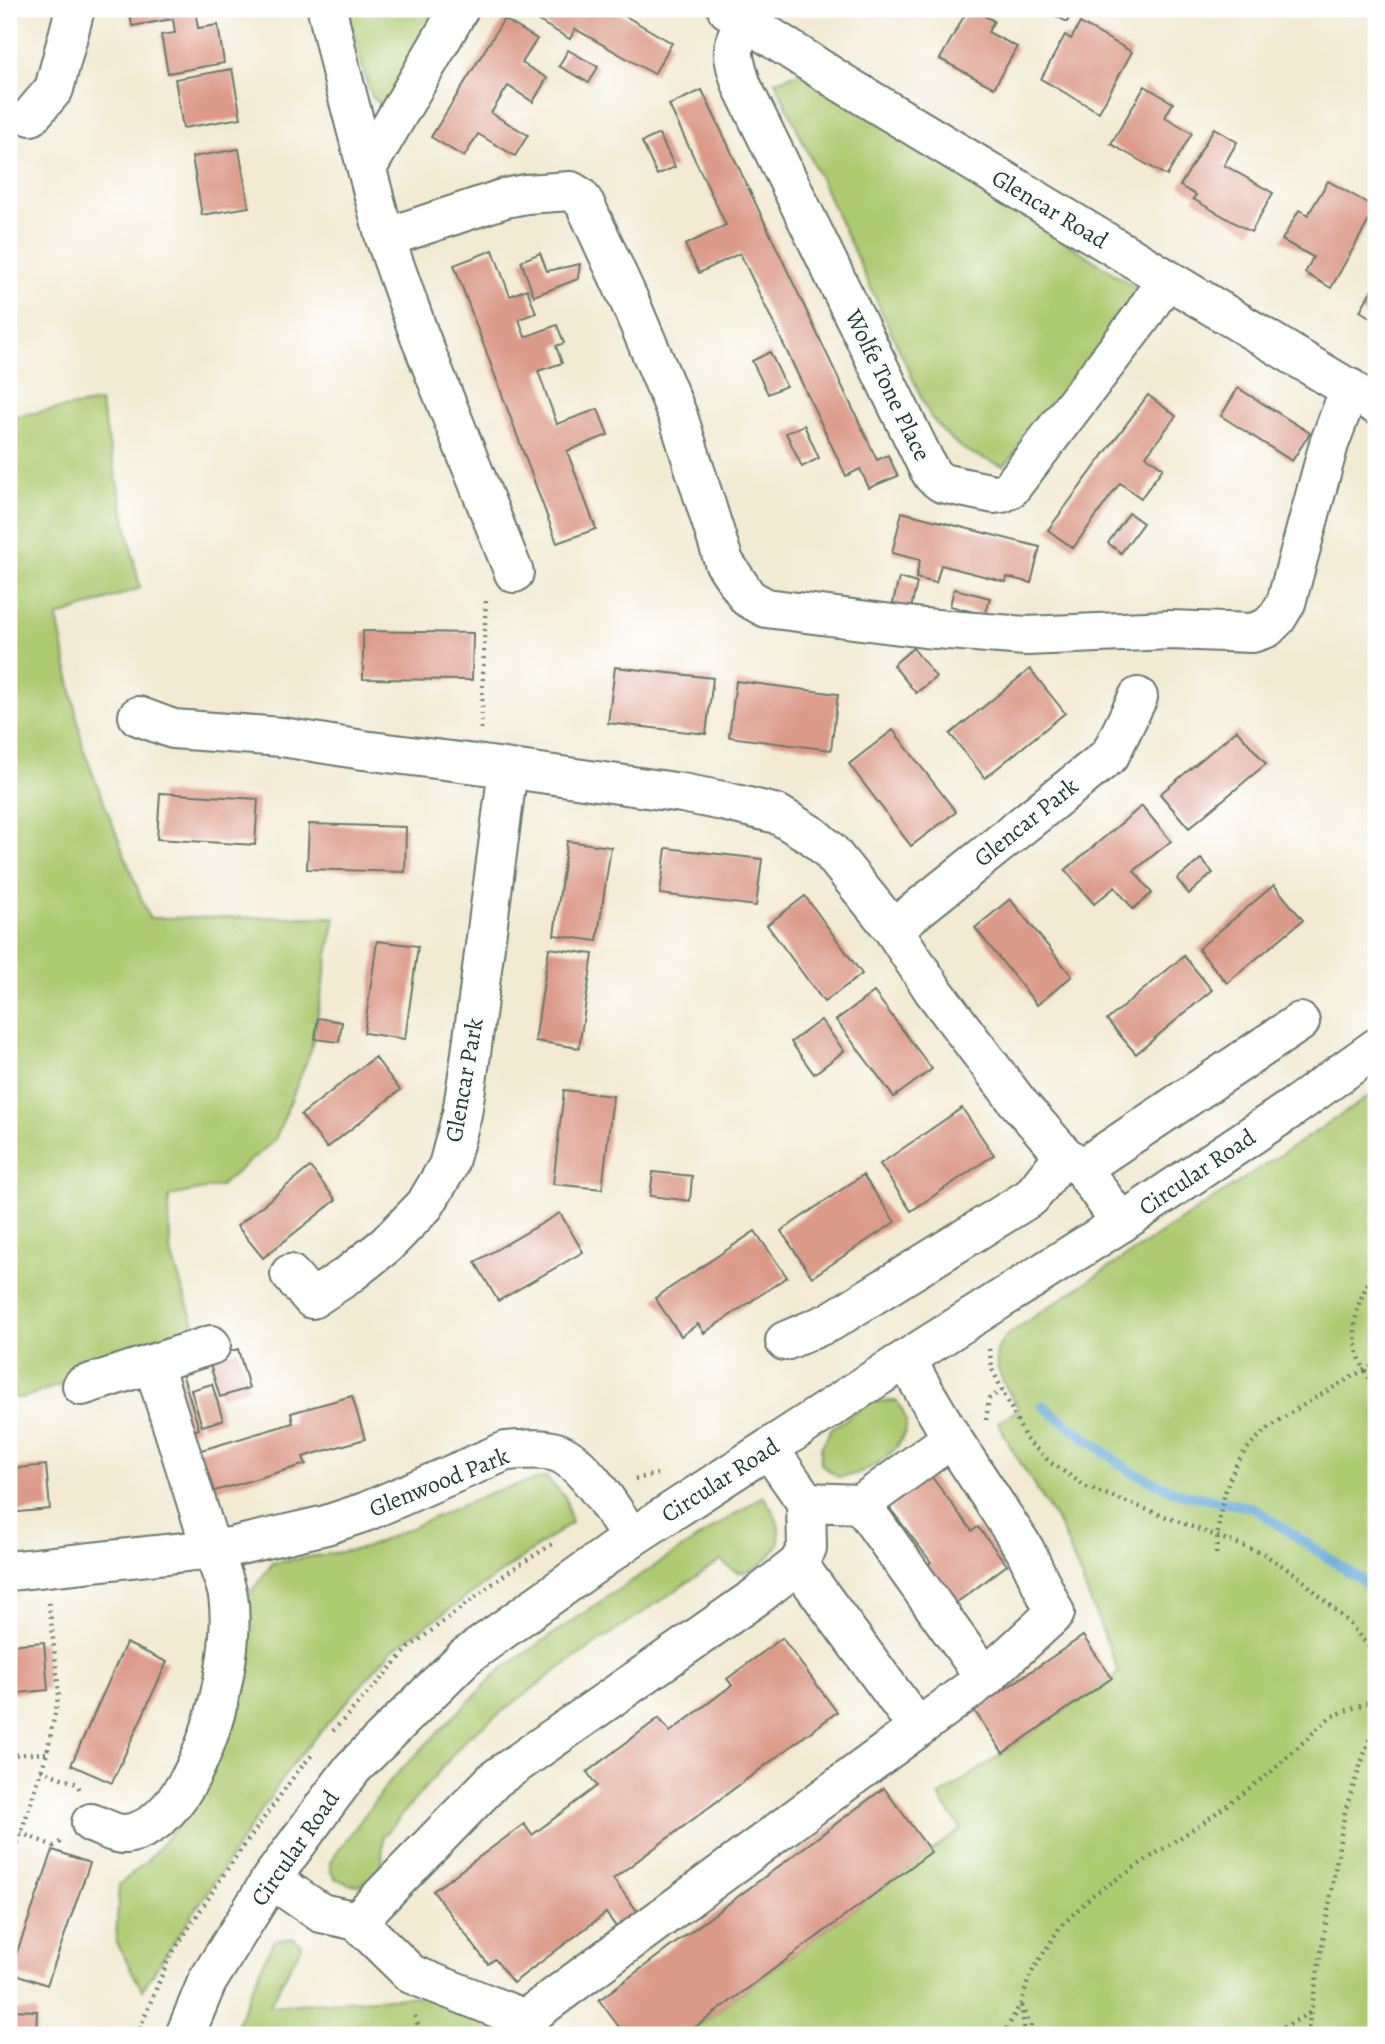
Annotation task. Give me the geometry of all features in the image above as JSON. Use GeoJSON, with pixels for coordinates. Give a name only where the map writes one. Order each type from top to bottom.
{"type":"FeatureCollection","features":[{"type":"Feature","properties":{"kind":"street"},"geometry":{"type":"LineString","coordinates":[[32,116],[54,89],[75,9]]}},
{"type":"Feature","properties":{"kind":"street"},"geometry":{"type":"LineString","coordinates":[[327,9],[385,238],[420,337],[514,573]]}},
{"type":"Feature","properties":{"kind":"street"},"geometry":{"type":"LineString","coordinates":[[367,168],[459,9]]}},
{"type":"Feature","properties":{"kind":"street","name":"Wolfe Tone Place"},"geometry":{"type":"LineString","coordinates":[[735,14],[733,55],[742,86],[928,468],[937,480],[994,494],[1010,489],[1141,318],[1166,279]]}},
{"type":"Feature","properties":{"kind":"street","name":"Glencar Road"},"geometry":{"type":"LineString","coordinates":[[735,14],[851,88],[1363,397]]}},
{"type":"Feature","properties":{"kind":"street"},"geometry":{"type":"LineString","coordinates":[[385,238],[505,198],[561,191],[571,191],[579,196],[623,288],[678,416],[724,562],[748,598],[766,608],[924,628],[1026,636],[1170,630],[1252,633],[1267,628],[1286,603],[1329,444],[1363,397]]}},
{"type":"Feature","properties":{"kind":"street","name":"Glencar Park"},"geometry":{"type":"LineString","coordinates":[[893,929],[1110,755],[1138,697]]}},
{"type":"Feature","properties":{"kind":"street"},"geometry":{"type":"LineString","coordinates":[[138,716],[173,729],[282,737],[492,766],[682,793],[777,814],[813,836],[830,851],[893,929],[933,990],[1016,1100],[1073,1161],[1121,1223]]}},
{"type":"Feature","properties":{"kind":"street","name":"Glencar Park"},"geometry":{"type":"LineString","coordinates":[[290,1274],[312,1299],[347,1276],[386,1245],[425,1205],[448,1166],[462,1114],[468,1074],[492,766]]}},
{"type":"Feature","properties":{"kind":"street"},"geometry":{"type":"LineString","coordinates":[[785,1341],[830,1322],[1031,1197],[1073,1161],[1300,1022]]}},
{"type":"Feature","properties":{"kind":"street","name":"Circular Road"},"geometry":{"type":"LineString","coordinates":[[185,2035],[207,1982],[271,1879],[352,1768],[465,1657],[631,1538],[1121,1223],[1376,1048]]}},
{"type":"Feature","properties":{"kind":"street"},"geometry":{"type":"LineString","coordinates":[[82,1386],[211,1345]]}},
{"type":"Feature","properties":{"kind":"street"},"geometry":{"type":"LineString","coordinates":[[271,1879],[321,1913],[357,1921],[411,1974],[525,2019],[985,1678],[1055,1614],[1026,1549],[952,1438],[907,1359]]}},
{"type":"Feature","properties":{"kind":"street"},"geometry":{"type":"LineString","coordinates":[[90,1823],[123,1835],[147,1828],[172,1807],[203,1752],[224,1673],[230,1626],[228,1595],[153,1363]]}},
{"type":"Feature","properties":{"kind":"street"},"geometry":{"type":"LineString","coordinates":[[806,1502],[861,1504],[952,1438]]}},
{"type":"Feature","properties":{"kind":"street","name":"Glenwood Park"},"geometry":{"type":"LineString","coordinates":[[27,1569],[231,1547],[326,1525],[387,1503],[506,1451],[531,1449],[556,1452],[575,1463],[596,1487],[631,1538]]}},
{"type":"Feature","properties":{"kind":"street"},"geometry":{"type":"LineString","coordinates":[[357,1921],[495,1779],[799,1564],[807,1548],[806,1502],[769,1449]]}},
{"type":"Feature","properties":{"kind":"street"},"geometry":{"type":"LineString","coordinates":[[861,1504],[985,1678]]}},
{"type":"Feature","properties":{"kind":"street"},"geometry":{"type":"LineString","coordinates":[[799,1564],[918,1728]]}},
{"type":"Feature","properties":{"kind":"path"},"geometry":{"type":"LineString","coordinates":[[492,766],[483,714],[486,595],[508,598],[514,573]]}},
{"type":"Feature","properties":{"kind":"path"},"geometry":{"type":"LineString","coordinates":[[1376,1272],[1367,1284],[1356,1314],[1355,1333],[1357,1352],[1364,1370],[1376,1387]]}},
{"type":"Feature","properties":{"kind":"path"},"geometry":{"type":"LineString","coordinates":[[987,1341],[993,1371],[1009,1406],[1027,1439],[1051,1463],[1087,1487],[1264,1554],[1298,1576],[1349,1623],[1376,1661]]}},
{"type":"Feature","properties":{"kind":"path"},"geometry":{"type":"LineString","coordinates":[[1216,1554],[1219,1514],[1234,1469],[1245,1451],[1270,1427],[1297,1408],[1376,1364]]}},
{"type":"Feature","properties":{"kind":"path"},"geometry":{"type":"LineString","coordinates":[[9,1870],[47,1753],[59,1693],[27,1569]]}},
{"type":"Feature","properties":{"kind":"path"},"geometry":{"type":"LineString","coordinates":[[1003,2035],[1021,2003],[1030,1975],[1060,1927],[1094,1894],[1204,1822],[1270,1773],[1330,1717],[1376,1699]]}},
{"type":"Feature","properties":{"kind":"path"},"geometry":{"type":"LineString","coordinates":[[1307,2035],[1345,1811],[1376,1718]]}},
{"type":"Feature","properties":{"kind":"path"},"geometry":{"type":"LineString","coordinates":[[9,1755],[47,1753]]}},
{"type":"Feature","properties":{"kind":"path"},"geometry":{"type":"LineString","coordinates":[[1021,2003],[1025,2035]]}},
{"type":"Feature","properties":{"kind":"path"},"geometry":{"type":"LineString","coordinates":[[1021,2003],[1038,2035]]}},
{"type":"Feature","properties":{"kind":"path"},"geometry":{"type":"LineString","coordinates":[[1271,2035],[1311,2012]]}},
{"type":"Feature","properties":{"kind":"green space"},"geometry":{"type":"Polygon","coordinates":[[[347,9],[444,9],[391,98],[381,104],[373,98],[367,84],[347,9]]]}},
{"type":"Feature","properties":{"kind":"green space"},"geometry":{"type":"Polygon","coordinates":[[[804,71],[1136,288],[1139,307],[1004,466],[962,448],[930,416],[775,81],[804,71]]]}},
{"type":"Feature","properties":{"kind":"green space"},"geometry":{"type":"Polygon","coordinates":[[[100,402],[140,588],[57,617],[83,748],[149,918],[335,917],[311,1050],[275,1140],[220,1186],[169,1196],[170,1250],[198,1337],[23,1398],[9,1397],[9,417],[100,402]]]}},
{"type":"Feature","properties":{"kind":"green space"},"geometry":{"type":"Polygon","coordinates":[[[1376,1092],[1376,2035],[685,2035],[961,1829],[939,1797],[1119,1673],[1062,1530],[998,1422],[1019,1409],[997,1367],[996,1358],[1002,1341],[1029,1320],[1376,1092]]]}},
{"type":"Feature","properties":{"kind":"green space"},"geometry":{"type":"Polygon","coordinates":[[[897,1401],[905,1417],[906,1427],[894,1450],[879,1462],[851,1475],[838,1477],[821,1464],[821,1448],[831,1429],[871,1402],[897,1401]]]}},
{"type":"Feature","properties":{"kind":"green space"},"geometry":{"type":"Polygon","coordinates":[[[546,1477],[566,1498],[571,1523],[392,1650],[293,1763],[142,1990],[116,1941],[119,1885],[146,1862],[196,1805],[236,1711],[243,1602],[273,1563],[365,1548],[492,1492],[546,1477]]]}},
{"type":"Feature","properties":{"kind":"green space"},"geometry":{"type":"Polygon","coordinates":[[[763,1496],[776,1517],[780,1535],[777,1546],[767,1559],[744,1572],[733,1570],[721,1560],[563,1666],[468,1737],[383,1837],[382,1862],[374,1878],[360,1885],[335,1878],[330,1870],[330,1862],[389,1782],[499,1671],[763,1496]]]}},
{"type":"Feature","properties":{"kind":"green space"},"geometry":{"type":"Polygon","coordinates":[[[294,1938],[302,1945],[269,2006],[450,1994],[502,2035],[233,2035],[274,1940],[294,1938]]]}},
{"type":"Feature","properties":{"kind":"building"},"geometry":{"type":"Polygon","coordinates":[[[129,9],[225,9],[196,15],[198,28],[218,25],[224,63],[168,73],[161,35],[175,33],[173,19],[132,26],[129,9]]]}},
{"type":"Feature","properties":{"kind":"building"},"geometry":{"type":"Polygon","coordinates":[[[541,9],[613,9],[672,43],[654,74],[575,29],[570,39],[535,19],[541,9]]]}},
{"type":"Feature","properties":{"kind":"building"},"geometry":{"type":"Polygon","coordinates":[[[968,9],[994,21],[988,32],[1017,47],[994,88],[940,59],[968,9]]]}},
{"type":"Feature","properties":{"kind":"building"},"geometry":{"type":"Polygon","coordinates":[[[1074,9],[1067,22],[1047,11],[1074,9]]]}},
{"type":"Feature","properties":{"kind":"building"},"geometry":{"type":"Polygon","coordinates":[[[504,19],[537,39],[522,63],[547,78],[533,102],[508,86],[491,113],[528,135],[515,156],[478,134],[464,157],[431,137],[504,19]]]}},
{"type":"Feature","properties":{"kind":"building"},"geometry":{"type":"Polygon","coordinates":[[[1080,23],[1132,52],[1099,112],[1041,79],[1065,35],[1071,39],[1080,23]]]}},
{"type":"Feature","properties":{"kind":"building"},"geometry":{"type":"Polygon","coordinates":[[[568,50],[598,67],[589,83],[559,66],[568,50]]]}},
{"type":"Feature","properties":{"kind":"building"},"geometry":{"type":"Polygon","coordinates":[[[232,69],[241,118],[183,128],[175,79],[232,69]]]}},
{"type":"Feature","properties":{"kind":"building"},"geometry":{"type":"Polygon","coordinates":[[[1145,86],[1173,103],[1165,117],[1192,133],[1167,176],[1111,144],[1145,86]]]}},
{"type":"Feature","properties":{"kind":"building"},"geometry":{"type":"Polygon","coordinates":[[[702,90],[877,460],[888,455],[898,476],[869,488],[860,469],[846,476],[740,253],[699,273],[685,245],[726,225],[669,105],[702,90]]]}},
{"type":"Feature","properties":{"kind":"building"},"geometry":{"type":"Polygon","coordinates":[[[1214,128],[1237,142],[1224,165],[1273,193],[1251,232],[1193,199],[1196,195],[1180,186],[1214,128]]]}},
{"type":"Feature","properties":{"kind":"building"},"geometry":{"type":"Polygon","coordinates":[[[659,134],[675,167],[657,175],[642,142],[659,134]]]}},
{"type":"Feature","properties":{"kind":"building"},"geometry":{"type":"Polygon","coordinates":[[[239,149],[249,207],[202,215],[192,157],[239,149]]]}},
{"type":"Feature","properties":{"kind":"building"},"geometry":{"type":"Polygon","coordinates":[[[1328,181],[1376,208],[1331,288],[1305,273],[1313,257],[1282,240],[1299,210],[1308,215],[1328,181]]]}},
{"type":"Feature","properties":{"kind":"building"},"geometry":{"type":"Polygon","coordinates":[[[493,250],[510,296],[527,289],[536,313],[519,319],[525,337],[557,325],[564,343],[556,346],[562,363],[538,371],[557,424],[598,409],[608,435],[567,451],[596,529],[557,543],[454,265],[493,250]]]}},
{"type":"Feature","properties":{"kind":"building"},"geometry":{"type":"Polygon","coordinates":[[[540,253],[547,271],[580,264],[578,279],[534,296],[521,261],[540,253]]]}},
{"type":"Feature","properties":{"kind":"building"},"geometry":{"type":"Polygon","coordinates":[[[1376,282],[1376,321],[1360,311],[1376,282]]]}},
{"type":"Feature","properties":{"kind":"building"},"geometry":{"type":"Polygon","coordinates":[[[770,352],[786,386],[768,394],[752,361],[770,352]]]}},
{"type":"Feature","properties":{"kind":"building"},"geometry":{"type":"Polygon","coordinates":[[[1238,388],[1310,433],[1292,461],[1221,416],[1238,388]]]}},
{"type":"Feature","properties":{"kind":"building"},"geometry":{"type":"Polygon","coordinates":[[[1148,395],[1176,416],[1146,456],[1163,468],[1141,498],[1120,483],[1073,548],[1048,530],[1148,395]]]}},
{"type":"Feature","properties":{"kind":"building"},"geometry":{"type":"Polygon","coordinates":[[[804,425],[819,458],[802,467],[786,433],[804,425]]]}},
{"type":"Feature","properties":{"kind":"building"},"geometry":{"type":"Polygon","coordinates":[[[902,512],[1040,547],[1031,583],[1007,577],[1006,582],[941,565],[936,583],[916,578],[920,560],[892,553],[902,512]]]}},
{"type":"Feature","properties":{"kind":"building"},"geometry":{"type":"Polygon","coordinates":[[[1129,513],[1143,523],[1121,553],[1108,543],[1129,513]]]}},
{"type":"Feature","properties":{"kind":"building"},"geometry":{"type":"Polygon","coordinates":[[[899,578],[917,583],[909,616],[891,611],[899,578]]]}},
{"type":"Feature","properties":{"kind":"building"},"geometry":{"type":"Polygon","coordinates":[[[954,589],[990,598],[985,615],[950,606],[954,589]]]}},
{"type":"Feature","properties":{"kind":"building"},"geometry":{"type":"Polygon","coordinates":[[[363,631],[473,633],[472,680],[363,679],[363,631]]]}},
{"type":"Feature","properties":{"kind":"building"},"geometry":{"type":"Polygon","coordinates":[[[913,648],[936,677],[916,693],[893,665],[913,648]]]}},
{"type":"Feature","properties":{"kind":"building"},"geometry":{"type":"Polygon","coordinates":[[[615,667],[713,678],[706,734],[608,723],[615,667]]]}},
{"type":"Feature","properties":{"kind":"building"},"geometry":{"type":"Polygon","coordinates":[[[1030,669],[1065,713],[985,778],[950,734],[1030,669]]]}},
{"type":"Feature","properties":{"kind":"building"},"geometry":{"type":"Polygon","coordinates":[[[736,681],[838,694],[831,750],[729,737],[736,681]]]}},
{"type":"Feature","properties":{"kind":"building"},"geometry":{"type":"Polygon","coordinates":[[[893,730],[956,812],[911,846],[849,764],[893,730]]]}},
{"type":"Feature","properties":{"kind":"building"},"geometry":{"type":"Polygon","coordinates":[[[1237,730],[1266,764],[1189,828],[1160,794],[1237,730]]]}},
{"type":"Feature","properties":{"kind":"building"},"geometry":{"type":"Polygon","coordinates":[[[160,793],[258,799],[255,845],[157,839],[160,793]]]}},
{"type":"Feature","properties":{"kind":"building"},"geometry":{"type":"Polygon","coordinates":[[[1142,806],[1171,841],[1134,871],[1152,893],[1133,909],[1115,887],[1094,904],[1065,870],[1142,806]]]}},
{"type":"Feature","properties":{"kind":"building"},"geometry":{"type":"Polygon","coordinates":[[[309,824],[406,827],[405,872],[307,869],[309,824]]]}},
{"type":"Feature","properties":{"kind":"building"},"geometry":{"type":"Polygon","coordinates":[[[567,841],[611,847],[597,941],[554,935],[567,841]]]}},
{"type":"Feature","properties":{"kind":"building"},"geometry":{"type":"Polygon","coordinates":[[[666,848],[762,859],[756,906],[660,894],[666,848]]]}},
{"type":"Feature","properties":{"kind":"building"},"geometry":{"type":"Polygon","coordinates":[[[1201,859],[1213,873],[1189,894],[1177,879],[1201,859]]]}},
{"type":"Feature","properties":{"kind":"building"},"geometry":{"type":"Polygon","coordinates":[[[1274,885],[1303,920],[1227,983],[1198,949],[1274,885]]]}},
{"type":"Feature","properties":{"kind":"building"},"geometry":{"type":"Polygon","coordinates":[[[805,896],[862,974],[824,1002],[767,925],[805,896]]]}},
{"type":"Feature","properties":{"kind":"building"},"geometry":{"type":"Polygon","coordinates":[[[1010,899],[1072,976],[1037,1005],[975,928],[1010,899]]]}},
{"type":"Feature","properties":{"kind":"building"},"geometry":{"type":"Polygon","coordinates":[[[377,941],[418,946],[405,1039],[364,1033],[377,941]]]}},
{"type":"Feature","properties":{"kind":"building"},"geometry":{"type":"Polygon","coordinates":[[[549,948],[593,954],[579,1048],[535,1041],[549,948]]]}},
{"type":"Feature","properties":{"kind":"building"},"geometry":{"type":"Polygon","coordinates":[[[1184,956],[1212,990],[1136,1054],[1107,1020],[1184,956]]]}},
{"type":"Feature","properties":{"kind":"building"},"geometry":{"type":"Polygon","coordinates":[[[874,992],[932,1069],[894,1097],[836,1020],[874,992]]]}},
{"type":"Feature","properties":{"kind":"building"},"geometry":{"type":"Polygon","coordinates":[[[318,1018],[342,1022],[339,1042],[315,1039],[318,1018]]]}},
{"type":"Feature","properties":{"kind":"building"},"geometry":{"type":"Polygon","coordinates":[[[821,1020],[844,1051],[814,1074],[791,1042],[821,1020]]]}},
{"type":"Feature","properties":{"kind":"building"},"geometry":{"type":"Polygon","coordinates":[[[375,1057],[400,1090],[327,1148],[301,1115],[375,1057]]]}},
{"type":"Feature","properties":{"kind":"building"},"geometry":{"type":"Polygon","coordinates":[[[564,1090],[613,1096],[602,1189],[553,1184],[564,1090]]]}},
{"type":"Feature","properties":{"kind":"building"},"geometry":{"type":"Polygon","coordinates":[[[962,1108],[994,1155],[911,1211],[880,1164],[962,1108]]]}},
{"type":"Feature","properties":{"kind":"building"},"geometry":{"type":"Polygon","coordinates":[[[310,1167],[336,1200],[263,1258],[237,1226],[310,1167]]]}},
{"type":"Feature","properties":{"kind":"building"},"geometry":{"type":"Polygon","coordinates":[[[653,1172],[692,1176],[690,1201],[650,1196],[653,1172]]]}},
{"type":"Feature","properties":{"kind":"building"},"geometry":{"type":"Polygon","coordinates":[[[863,1175],[895,1222],[812,1277],[781,1231],[863,1175]]]}},
{"type":"Feature","properties":{"kind":"building"},"geometry":{"type":"Polygon","coordinates":[[[560,1213],[583,1252],[498,1301],[475,1262],[560,1213]]]}},
{"type":"Feature","properties":{"kind":"building"},"geometry":{"type":"Polygon","coordinates":[[[755,1231],[787,1277],[704,1333],[698,1324],[681,1336],[655,1298],[755,1231]]]}},
{"type":"Feature","properties":{"kind":"building"},"geometry":{"type":"Polygon","coordinates":[[[238,1349],[249,1388],[220,1397],[208,1358],[238,1349]]]}},
{"type":"Feature","properties":{"kind":"building"},"geometry":{"type":"Polygon","coordinates":[[[182,1373],[199,1429],[184,1434],[167,1377],[182,1373]]]}},
{"type":"Feature","properties":{"kind":"building"},"geometry":{"type":"Polygon","coordinates":[[[212,1384],[223,1420],[202,1426],[191,1390],[212,1384]]]}},
{"type":"Feature","properties":{"kind":"building"},"geometry":{"type":"Polygon","coordinates":[[[352,1396],[365,1439],[303,1457],[306,1464],[208,1493],[195,1452],[293,1423],[291,1413],[352,1396]]]}},
{"type":"Feature","properties":{"kind":"building"},"geometry":{"type":"Polygon","coordinates":[[[914,1453],[972,1531],[978,1527],[1007,1565],[952,1606],[924,1568],[931,1562],[872,1485],[914,1453]]]}},
{"type":"Feature","properties":{"kind":"building"},"geometry":{"type":"Polygon","coordinates":[[[46,1465],[50,1509],[9,1513],[9,1469],[46,1465]]]}},
{"type":"Feature","properties":{"kind":"building"},"geometry":{"type":"Polygon","coordinates":[[[1083,1636],[1112,1678],[1003,1753],[974,1710],[1083,1636]]]}},
{"type":"Feature","properties":{"kind":"building"},"geometry":{"type":"Polygon","coordinates":[[[782,1638],[837,1712],[613,1879],[638,1912],[617,1928],[606,1913],[513,1983],[495,1959],[488,1964],[433,1891],[524,1824],[532,1835],[597,1786],[587,1772],[659,1718],[670,1732],[732,1685],[727,1679],[782,1638]]]}},
{"type":"Feature","properties":{"kind":"building"},"geometry":{"type":"Polygon","coordinates":[[[44,1642],[48,1690],[9,1694],[9,1645],[44,1642]]]}},
{"type":"Feature","properties":{"kind":"building"},"geometry":{"type":"Polygon","coordinates":[[[126,1643],[167,1662],[112,1783],[71,1765],[126,1643]]]}},
{"type":"Feature","properties":{"kind":"building"},"geometry":{"type":"Polygon","coordinates":[[[884,1788],[931,1852],[685,2035],[625,2035],[599,2000],[884,1788]]]}},
{"type":"Feature","properties":{"kind":"building"},"geometry":{"type":"Polygon","coordinates":[[[53,1850],[90,1863],[47,1985],[10,1972],[53,1850]]]}},
{"type":"Feature","properties":{"kind":"building"},"geometry":{"type":"Polygon","coordinates":[[[9,2010],[37,2011],[36,2035],[9,2035],[9,2010]]]}},
{"type":"Feature","properties":{"kind":"waterway"},"geometry":{"type":"LineString","coordinates":[[1043,1406],[1130,1471],[1178,1493],[1254,1508],[1376,1590]]}}]}
